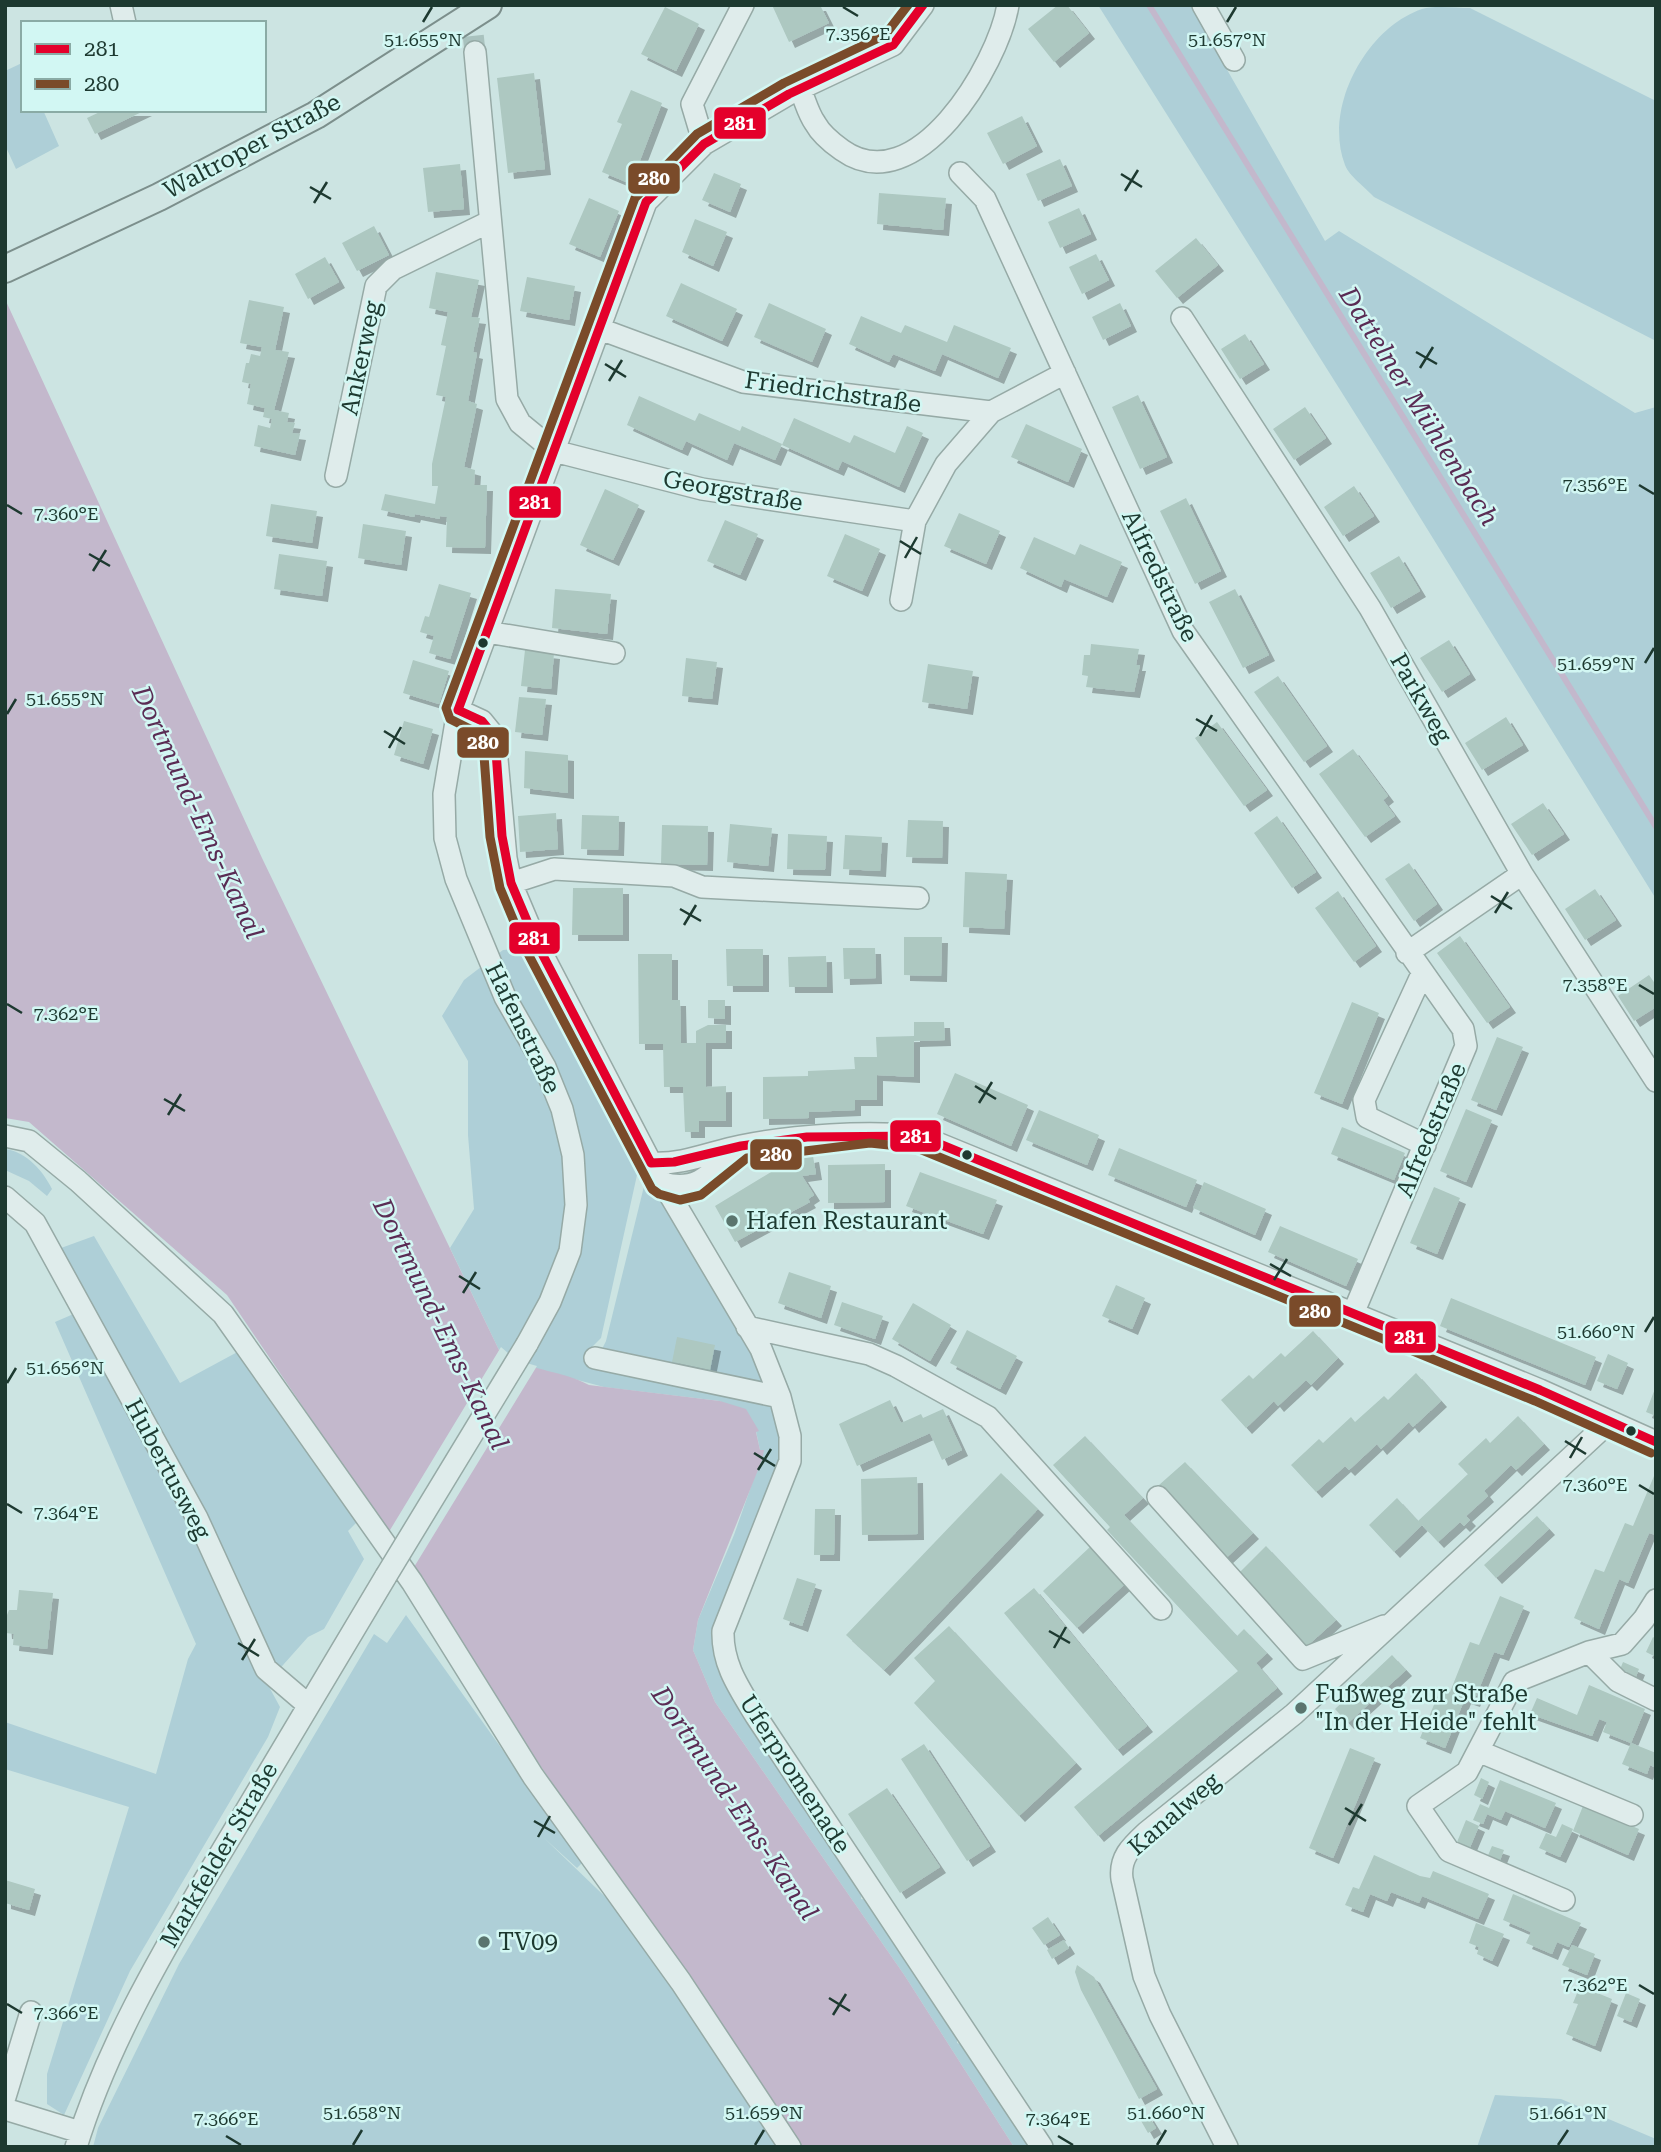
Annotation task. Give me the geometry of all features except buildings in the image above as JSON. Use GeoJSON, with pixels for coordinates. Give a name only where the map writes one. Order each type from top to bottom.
{"type":"FeatureCollection","features":[{"type":"Feature","properties":{"kind":"main road","name":"Waltroper Straße"},"geometry":{"type":"LineString","coordinates":[[5,269],[159,197],[316,115],[488,5]]}},
{"type":"Feature","properties":{"kind":"street"},"geometry":{"type":"LineString","coordinates":[[704,144],[692,104],[743,5]]}},
{"type":"Feature","properties":{"kind":"street","name":"Hafenstraße"},"geometry":{"type":"LineString","coordinates":[[386,1576],[550,1302],[569,1251],[576,1205],[573,1155],[562,1109],[545,1067],[505,997],[456,879],[445,838],[444,794],[458,710],[646,202],[704,144],[800,89],[893,45],[923,5]]}},
{"type":"Feature","properties":{"kind":"street"},"geometry":{"type":"LineString","coordinates":[[800,89],[815,124],[831,142],[852,157],[872,163],[892,159],[916,148],[939,130],[976,86],[993,55],[1009,5]]}},
{"type":"Feature","properties":{"kind":"street"},"geometry":{"type":"LineString","coordinates":[[1203,5],[1234,60]]}},
{"type":"Feature","properties":{"kind":"street"},"geometry":{"type":"LineString","coordinates":[[475,52],[507,398],[520,424],[554,452]]}},
{"type":"Feature","properties":{"kind":"street","name":"Alfredstraße"},"geometry":{"type":"LineString","coordinates":[[960,173],[985,199],[1183,631],[1463,1029],[1466,1046],[1352,1316]]}},
{"type":"Feature","properties":{"kind":"street","name":"Ankerweg"},"geometry":{"type":"LineString","coordinates":[[336,476],[376,286],[393,270],[489,222]]}},
{"type":"Feature","properties":{"kind":"street","name":"Parkweg"},"geometry":{"type":"LineString","coordinates":[[1182,318],[1370,608],[1522,874],[1656,1081]]}},
{"type":"Feature","properties":{"kind":"street","name":"Friedrichstraße"},"geometry":{"type":"LineString","coordinates":[[600,329],[743,382],[990,412]]}},
{"type":"Feature","properties":{"kind":"street"},"geometry":{"type":"LineString","coordinates":[[901,600],[915,521],[946,464],[990,412],[1065,373]]}},
{"type":"Feature","properties":{"kind":"street","name":"Georgstraße"},"geometry":{"type":"LineString","coordinates":[[554,452],[702,488],[915,521]]}},
{"type":"Feature","properties":{"kind":"street"},"geometry":{"type":"LineString","coordinates":[[487,632],[614,653]]}},
{"type":"Feature","properties":{"kind":"street","name":"Hafenstraße"},"geometry":{"type":"LineString","coordinates":[[458,710],[482,721],[495,737],[502,836],[511,883],[536,943],[663,1183]]}},
{"type":"Feature","properties":{"kind":"street"},"geometry":{"type":"LineString","coordinates":[[511,883],[554,869],[674,877],[702,887],[918,898]]}},
{"type":"Feature","properties":{"kind":"street"},"geometry":{"type":"LineString","coordinates":[[1407,953],[1522,874]]}},
{"type":"Feature","properties":{"kind":"street"},"geometry":{"type":"LineString","coordinates":[[1422,974],[1364,1100],[1367,1118],[1425,1145]]}},
{"type":"Feature","properties":{"kind":"street"},"geometry":{"type":"LineString","coordinates":[[651,1163],[676,1163],[743,1146],[870,1131],[920,1136],[1352,1316],[1540,1390],[1656,1443]]}},
{"type":"Feature","properties":{"kind":"street"},"geometry":{"type":"LineString","coordinates":[[5,1136],[29,1141],[78,1181],[223,1314],[412,1581],[533,1776],[681,1982],[790,2147]]}},
{"type":"Feature","properties":{"kind":"street"},"geometry":{"type":"LineString","coordinates":[[663,1183],[681,1188],[698,1183],[743,1146]]}},
{"type":"Feature","properties":{"kind":"street"},"geometry":{"type":"LineString","coordinates":[[663,1183],[747,1327],[869,1354],[988,1417],[1161,1609]]}},
{"type":"Feature","properties":{"kind":"street","name":"Hubertusweg"},"geometry":{"type":"LineString","coordinates":[[5,1197],[35,1223],[197,1518],[266,1669],[307,1704]]}},
{"type":"Feature","properties":{"kind":"street","name":"Uferpromenade"},"geometry":{"type":"LineString","coordinates":[[747,1327],[767,1364],[780,1397],[790,1436],[790,1461],[723,1631],[724,1657],[756,1716],[1042,2147]]}},
{"type":"Feature","properties":{"kind":"street"},"geometry":{"type":"LineString","coordinates":[[595,1358],[780,1397]]}},
{"type":"Feature","properties":{"kind":"street","name":"Kanalweg"},"geometry":{"type":"LineString","coordinates":[[1227,2147],[1160,2015],[1144,1976],[1133,1939],[1120,1866],[1127,1851],[1294,1714],[1608,1423]]}},
{"type":"Feature","properties":{"kind":"street","name":"Kanalweg"},"geometry":{"type":"LineString","coordinates":[[1157,1497],[1303,1659],[1395,1622]]}},
{"type":"Feature","properties":{"kind":"street","name":"Markfelder Straße"},"geometry":{"type":"LineString","coordinates":[[78,2139],[114,2047],[163,1952],[307,1704],[386,1576]]}},
{"type":"Feature","properties":{"kind":"street"},"geometry":{"type":"LineString","coordinates":[[1564,1900],[1448,1850],[1418,1806],[1466,1772],[1514,1682],[1589,1651],[1622,1644],[1644,1619],[1656,1600]]}},
{"type":"Feature","properties":{"kind":"street"},"geometry":{"type":"LineString","coordinates":[[1589,1651],[1618,1681],[1656,1700]]}},
{"type":"Feature","properties":{"kind":"street"},"geometry":{"type":"LineString","coordinates":[[1478,1751],[1632,1815]]}},
{"type":"Feature","properties":{"kind":"street"},"geometry":{"type":"LineString","coordinates":[[5,2097],[31,2012]]}},
{"type":"Feature","properties":{"kind":"street"},"geometry":{"type":"LineString","coordinates":[[5,2109],[78,2139]]}},
{"type":"Feature","properties":{"kind":"shaded area"},"geometry":{"type":"Polygon","coordinates":[[[1098,5],[1190,5],[1325,241],[1339,231],[1635,413],[1656,407],[1656,899],[1400,485],[1098,5]]]}},
{"type":"Feature","properties":{"kind":"shaded area"},"geometry":{"type":"Polygon","coordinates":[[[1470,8],[1656,101],[1656,341],[1374,197],[1347,169],[1340,143],[1340,119],[1354,73],[1367,52],[1383,33],[1422,9],[1470,8]]]}},
{"type":"Feature","properties":{"kind":"shaded area"},"geometry":{"type":"Polygon","coordinates":[[[21,63],[21,112],[44,112],[59,146],[16,169],[5,145],[5,71],[21,63]]]}},
{"type":"Feature","properties":{"kind":"shaded area"},"geometry":{"type":"Polygon","coordinates":[[[529,948],[637,1158],[637,1175],[601,1338],[590,1349],[602,1349],[606,1341],[647,1174],[757,1351],[787,1455],[719,1628],[764,1740],[762,1751],[768,1756],[773,1755],[862,1889],[861,1899],[869,1900],[957,2033],[957,2043],[963,2045],[1037,2147],[1014,2147],[905,1976],[715,1702],[693,1650],[698,1620],[734,1535],[760,1461],[763,1450],[760,1450],[756,1431],[720,1401],[604,1387],[514,1363],[499,1350],[450,1248],[474,1209],[468,1135],[468,1061],[442,1016],[464,980],[503,950],[529,948]]]}},
{"type":"Feature","properties":{"kind":"shaded area"},"geometry":{"type":"Polygon","coordinates":[[[5,1149],[27,1158],[39,1169],[52,1189],[47,1196],[29,1181],[5,1170],[5,1149]]]}},
{"type":"Feature","properties":{"kind":"shaded area"},"geometry":{"type":"Polygon","coordinates":[[[94,1236],[180,1383],[243,1349],[359,1520],[348,1531],[364,1559],[324,1629],[308,1637],[267,1683],[280,1707],[268,1737],[130,1971],[64,2115],[47,2104],[47,2074],[129,1807],[5,1769],[5,1722],[156,1774],[188,1659],[196,1644],[55,1322],[92,1306],[61,1248],[94,1236]]]}},
{"type":"Feature","properties":{"kind":"shaded area","name":"TV09"},"geometry":{"type":"Polygon","coordinates":[[[406,1615],[583,1862],[577,1868],[543,1837],[621,1912],[779,2147],[93,2147],[98,2128],[179,1964],[374,1634],[387,1643],[406,1615]]]}},
{"type":"Feature","properties":{"kind":"shaded area"},"geometry":{"type":"Polygon","coordinates":[[[1495,2095],[1561,2099],[1656,2139],[1656,2147],[1477,2147],[1495,2095]]]}},
{"type":"Feature","properties":{"kind":"water","name":"Dortmund-Ems-Kanal"},"geometry":{"type":"Polygon","coordinates":[[[5,299],[262,858],[499,1350],[531,1367],[589,1385],[720,1401],[746,1409],[759,1431],[756,1432],[760,1450],[764,1450],[762,1460],[698,1620],[693,1650],[715,1702],[905,1976],[1014,2147],[800,2147],[514,1727],[438,1606],[227,1295],[29,1122],[5,1118],[5,299]]]}},
{"type":"Feature","properties":{"kind":"pier"},"geometry":{"type":"Polygon","coordinates":[[[501,1347],[516,1360],[537,1366],[411,1572],[387,1535],[501,1347]]]}},
{"type":"Feature","properties":{"kind":"waterway","name":"Dattelner Mühlenbach"},"geometry":{"type":"LineString","coordinates":[[1149,5],[1656,827]]}},
{"type":"Feature","properties":{"kind":"tunnel"},"geometry":{"type":"LineString","coordinates":[[470,5],[475,52]]}},
{"type":"Feature","properties":{"kind":"transit line","name":"280"},"geometry":{"type":"LineString","coordinates":[[908,5],[885,35],[784,83],[697,134],[635,198],[446,708],[450,719],[474,731],[483,742],[490,837],[500,888],[525,948],[652,1189],[659,1194],[680,1200],[701,1195],[747,1158],[870,1143],[917,1148],[1535,1401],[1651,1453]]}},
{"type":"Feature","properties":{"kind":"transit line","name":"281"},"geometry":{"type":"LineString","coordinates":[[458,710],[646,202],[704,144],[789,94],[893,45],[923,5]]}},
{"type":"Feature","properties":{"kind":"transit line","name":"281"},"geometry":{"type":"LineString","coordinates":[[458,710],[482,721],[495,737],[502,836],[511,883],[536,942],[651,1163]]}},
{"type":"Feature","properties":{"kind":"transit line","name":"281"},"geometry":{"type":"LineString","coordinates":[[651,1163],[674,1162],[741,1146],[807,1137],[920,1136],[1540,1390],[1656,1442]]}},
{"type":"Feature","properties":{"kind":"place","name":"Hafen Restaurant"},"geometry":{"type":"Point","coordinates":[732,1221]}},
{"type":"Feature","properties":{"kind":"place","name":"Fußweg zur Straße \"In der Heide\" fehlt"},"geometry":{"type":"Point","coordinates":[1301,1708]}},
{"type":"Feature","properties":{"kind":"place","name":"TV09"},"geometry":{"type":"Point","coordinates":[484,1942]}}]}
